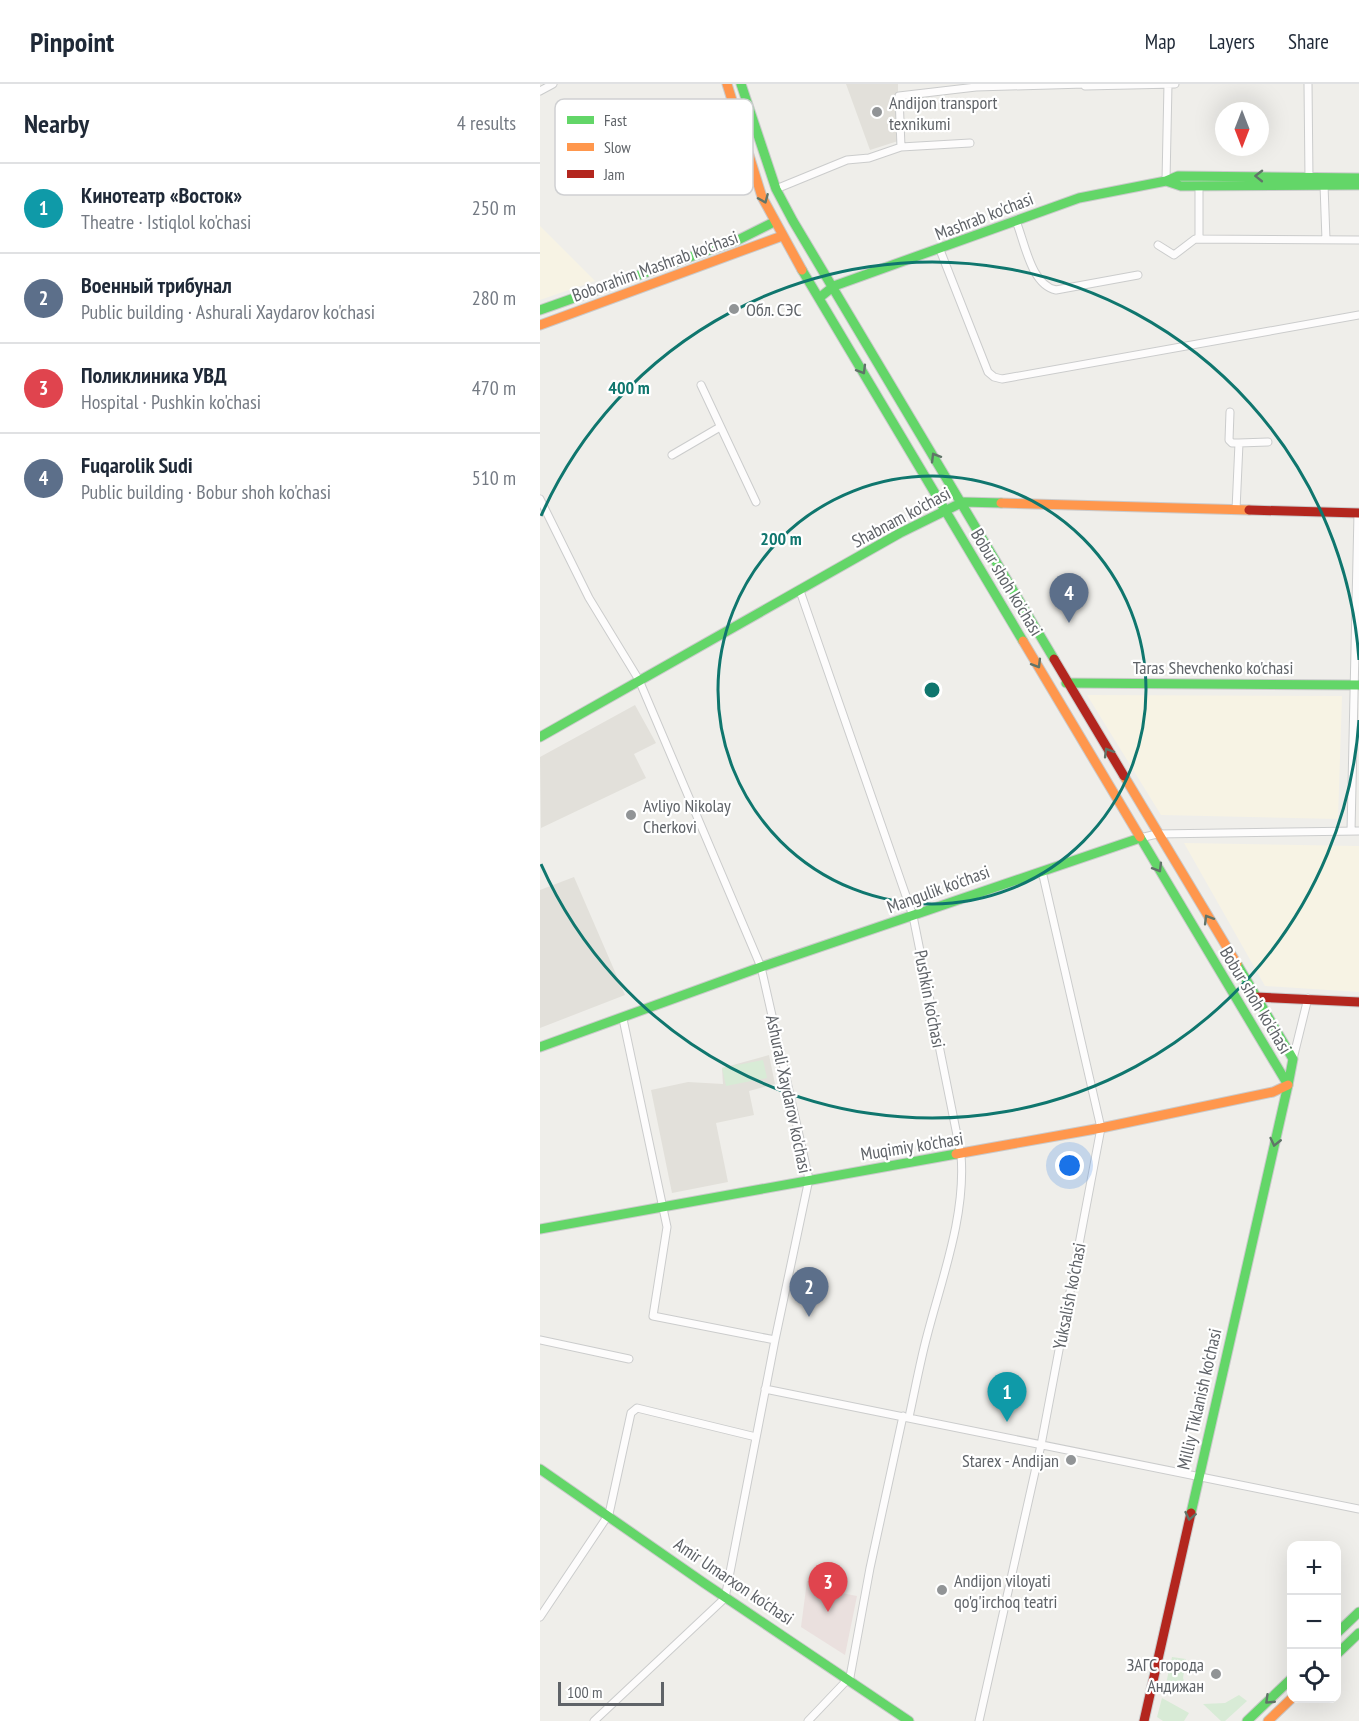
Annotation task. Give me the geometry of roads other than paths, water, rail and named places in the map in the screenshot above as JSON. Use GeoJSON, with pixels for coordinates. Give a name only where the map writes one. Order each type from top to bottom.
{"type":"FeatureCollection","features":[{"type":"Feature","properties":{"kind":"street"},"geometry":{"type":"LineString","coordinates":[[540,91],[553,84]]}},
{"type":"Feature","properties":{"kind":"street","name":"Bobur shoh ko'chasi"},"geometry":{"type":"LineString","coordinates":[[727,84],[732,99]]}},
{"type":"Feature","properties":{"kind":"street","name":"Bobur shoh ko'chasi"},"geometry":{"type":"LineString","coordinates":[[741,84],[746,99]]}},
{"type":"Feature","properties":{"kind":"street"},"geometry":{"type":"LineString","coordinates":[[1166,181],[1167,84]]}},
{"type":"Feature","properties":{"kind":"street"},"geometry":{"type":"LineString","coordinates":[[901,147],[899,96],[963,86],[1175,84]]}},
{"type":"Feature","properties":{"kind":"street"},"geometry":{"type":"LineString","coordinates":[[1308,84],[1309,178]]}},
{"type":"Feature","properties":{"kind":"street","name":"Bobur shoh ko'chasi"},"geometry":{"type":"LineString","coordinates":[[753,120],[776,189],[963,502],[1066,683],[1293,1059]]}},
{"type":"Feature","properties":{"kind":"street"},"geometry":{"type":"LineString","coordinates":[[776,189],[848,160],[869,158],[901,147],[970,143]]}},
{"type":"Feature","properties":{"kind":"street","name":"Bobur shoh ko'chasi"},"geometry":{"type":"LineString","coordinates":[[753,168],[762,197],[782,236],[1288,1085]]}},
{"type":"Feature","properties":{"kind":"street","name":"Mashrab ko'chasi"},"geometry":{"type":"LineString","coordinates":[[819,298],[834,286],[940,250],[1079,198],[1166,181],[1178,176],[1359,178]]}},
{"type":"Feature","properties":{"kind":"street","name":"Mashrab ko'chasi"},"geometry":{"type":"LineString","coordinates":[[1166,181],[1181,186],[1359,185]]}},
{"type":"Feature","properties":{"kind":"street"},"geometry":{"type":"LineString","coordinates":[[1324,185],[1326,240]]}},
{"type":"Feature","properties":{"kind":"street"},"geometry":{"type":"LineString","coordinates":[[1199,186],[1199,238]]}},
{"type":"Feature","properties":{"kind":"street"},"geometry":{"type":"LineString","coordinates":[[1016,221],[1038,279],[1046,288],[1056,290],[1138,275]]}},
{"type":"Feature","properties":{"kind":"street","name":"Boborahim Mashrab ko'chasi"},"geometry":{"type":"LineString","coordinates":[[540,310],[738,240],[774,222]]}},
{"type":"Feature","properties":{"kind":"street","name":"Boborahim Mashrab ko'chasi"},"geometry":{"type":"LineString","coordinates":[[540,325],[782,236]]}},
{"type":"Feature","properties":{"kind":"street"},"geometry":{"type":"LineString","coordinates":[[1158,245],[1174,255],[1195,238],[1359,240]]}},
{"type":"Feature","properties":{"kind":"street"},"geometry":{"type":"LineString","coordinates":[[940,250],[988,372],[994,377],[1002,378],[1359,315]]}},
{"type":"Feature","properties":{"kind":"street"},"geometry":{"type":"LineString","coordinates":[[701,385],[756,502]]}},
{"type":"Feature","properties":{"kind":"street"},"geometry":{"type":"LineString","coordinates":[[1230,412],[1229,440],[1232,443],[1268,442]]}},
{"type":"Feature","properties":{"kind":"street"},"geometry":{"type":"LineString","coordinates":[[672,455],[720,427]]}},
{"type":"Feature","properties":{"kind":"street"},"geometry":{"type":"LineString","coordinates":[[1236,510],[1239,443]]}},
{"type":"Feature","properties":{"kind":"street","name":"Ashurali Xaydarov ko'chasi"},"geometry":{"type":"LineString","coordinates":[[540,498],[589,598],[639,680],[761,967],[809,1179],[765,1389],[726,1598]]}},
{"type":"Feature","properties":{"kind":"street","name":"Shabnam ko'chasi"},"geometry":{"type":"LineString","coordinates":[[540,737],[900,533],[963,502],[1359,513]]}},
{"type":"Feature","properties":{"kind":"street"},"geometry":{"type":"LineString","coordinates":[[1355,831],[1359,513]]}},
{"type":"Feature","properties":{"kind":"street","name":"Pushkin ko'chasi"},"geometry":{"type":"LineString","coordinates":[[800,591],[913,916],[961,1155],[963,1179],[943,1283],[906,1417],[870,1568],[850,1677]]}},
{"type":"Feature","properties":{"kind":"street","name":"Taras Shevchenko ko'chasi"},"geometry":{"type":"LineString","coordinates":[[1066,683],[1357,685]]}},
{"type":"Feature","properties":{"kind":"street","name":"Mangulik ko'chasi"},"geometry":{"type":"LineString","coordinates":[[540,1047],[623,1019],[761,967],[1140,838],[1157,834],[1355,831]]}},
{"type":"Feature","properties":{"kind":"street","name":"Yuksalish ko'chasi"},"geometry":{"type":"LineString","coordinates":[[979,1721],[1041,1445],[1101,1128],[1042,871]]}},
{"type":"Feature","properties":{"kind":"street"},"geometry":{"type":"LineString","coordinates":[[1255,997],[1359,1002]]}},
{"type":"Feature","properties":{"kind":"street"},"geometry":{"type":"LineString","coordinates":[[1293,1059],[1308,998]]}},
{"type":"Feature","properties":{"kind":"street"},"geometry":{"type":"LineString","coordinates":[[623,1019],[667,1227],[652,1316],[775,1340]]}},
{"type":"Feature","properties":{"kind":"street","name":"Milliy Tiklanish ko'chasi"},"geometry":{"type":"LineString","coordinates":[[1144,1721],[1293,1059]]}},
{"type":"Feature","properties":{"kind":"street","name":"Muqimiy ko'chasi"},"geometry":{"type":"LineString","coordinates":[[540,1229],[809,1179],[961,1155],[1273,1092],[1288,1085]]}},
{"type":"Feature","properties":{"kind":"street"},"geometry":{"type":"LineString","coordinates":[[540,1340],[629,1359]]}},
{"type":"Feature","properties":{"kind":"street"},"geometry":{"type":"LineString","coordinates":[[765,1389],[1359,1509]]}},
{"type":"Feature","properties":{"kind":"street"},"geometry":{"type":"LineString","coordinates":[[540,1617],[609,1514],[632,1413],[637,1408],[756,1437]]}},
{"type":"Feature","properties":{"kind":"street","name":"Amir Umarxon ko'chasi"},"geometry":{"type":"LineString","coordinates":[[540,1469],[609,1514],[726,1598],[850,1677],[909,1721]]}},
{"type":"Feature","properties":{"kind":"street"},"geometry":{"type":"LineString","coordinates":[[594,1721],[726,1598]]}},
{"type":"Feature","properties":{"kind":"street"},"geometry":{"type":"LineString","coordinates":[[1341,1629],[1359,1612]]}},
{"type":"Feature","properties":{"kind":"street"},"geometry":{"type":"LineString","coordinates":[[1341,1650],[1359,1633]]}},
{"type":"Feature","properties":{"kind":"street"},"geometry":{"type":"LineString","coordinates":[[808,1721],[850,1677]]}},
{"type":"Feature","properties":{"kind":"street"},"geometry":{"type":"LineString","coordinates":[[1247,1721],[1287,1683]]}},
{"type":"Feature","properties":{"kind":"street"},"geometry":{"type":"LineString","coordinates":[[1269,1721],[1287,1703]]}},
{"type":"Feature","properties":{"kind":"place","name":"Andijon transport texnikumi"},"geometry":{"type":"Point","coordinates":[877,112]}},
{"type":"Feature","properties":{"kind":"place","name":"Обл. СЭС"},"geometry":{"type":"Point","coordinates":[734,309]}},
{"type":"Feature","properties":{"kind":"place","name":"Fuqarolik Sudi"},"geometry":{"type":"Point","coordinates":[1069,623]}},
{"type":"Feature","properties":{"kind":"place","name":"Avliyo Nikolay Cherkovi"},"geometry":{"type":"Point","coordinates":[631,815]}},
{"type":"Feature","properties":{"kind":"place","name":"Военный трибунал"},"geometry":{"type":"Point","coordinates":[809,1317]}},
{"type":"Feature","properties":{"kind":"place","name":"Кинотеатр «Восток»"},"geometry":{"type":"Point","coordinates":[1007,1422]}},
{"type":"Feature","properties":{"kind":"place","name":"Starex - Andijan"},"geometry":{"type":"Point","coordinates":[1071,1460]}},
{"type":"Feature","properties":{"kind":"place","name":"Andijon viloyati qo'g'irchoq teatri"},"geometry":{"type":"Point","coordinates":[942,1590]}},
{"type":"Feature","properties":{"kind":"place","name":"Поликлиника УВД"},"geometry":{"type":"Point","coordinates":[828,1612]}},
{"type":"Feature","properties":{"kind":"place","name":"ЗАГС города Андижан"},"geometry":{"type":"Point","coordinates":[1216,1674]}}]}
